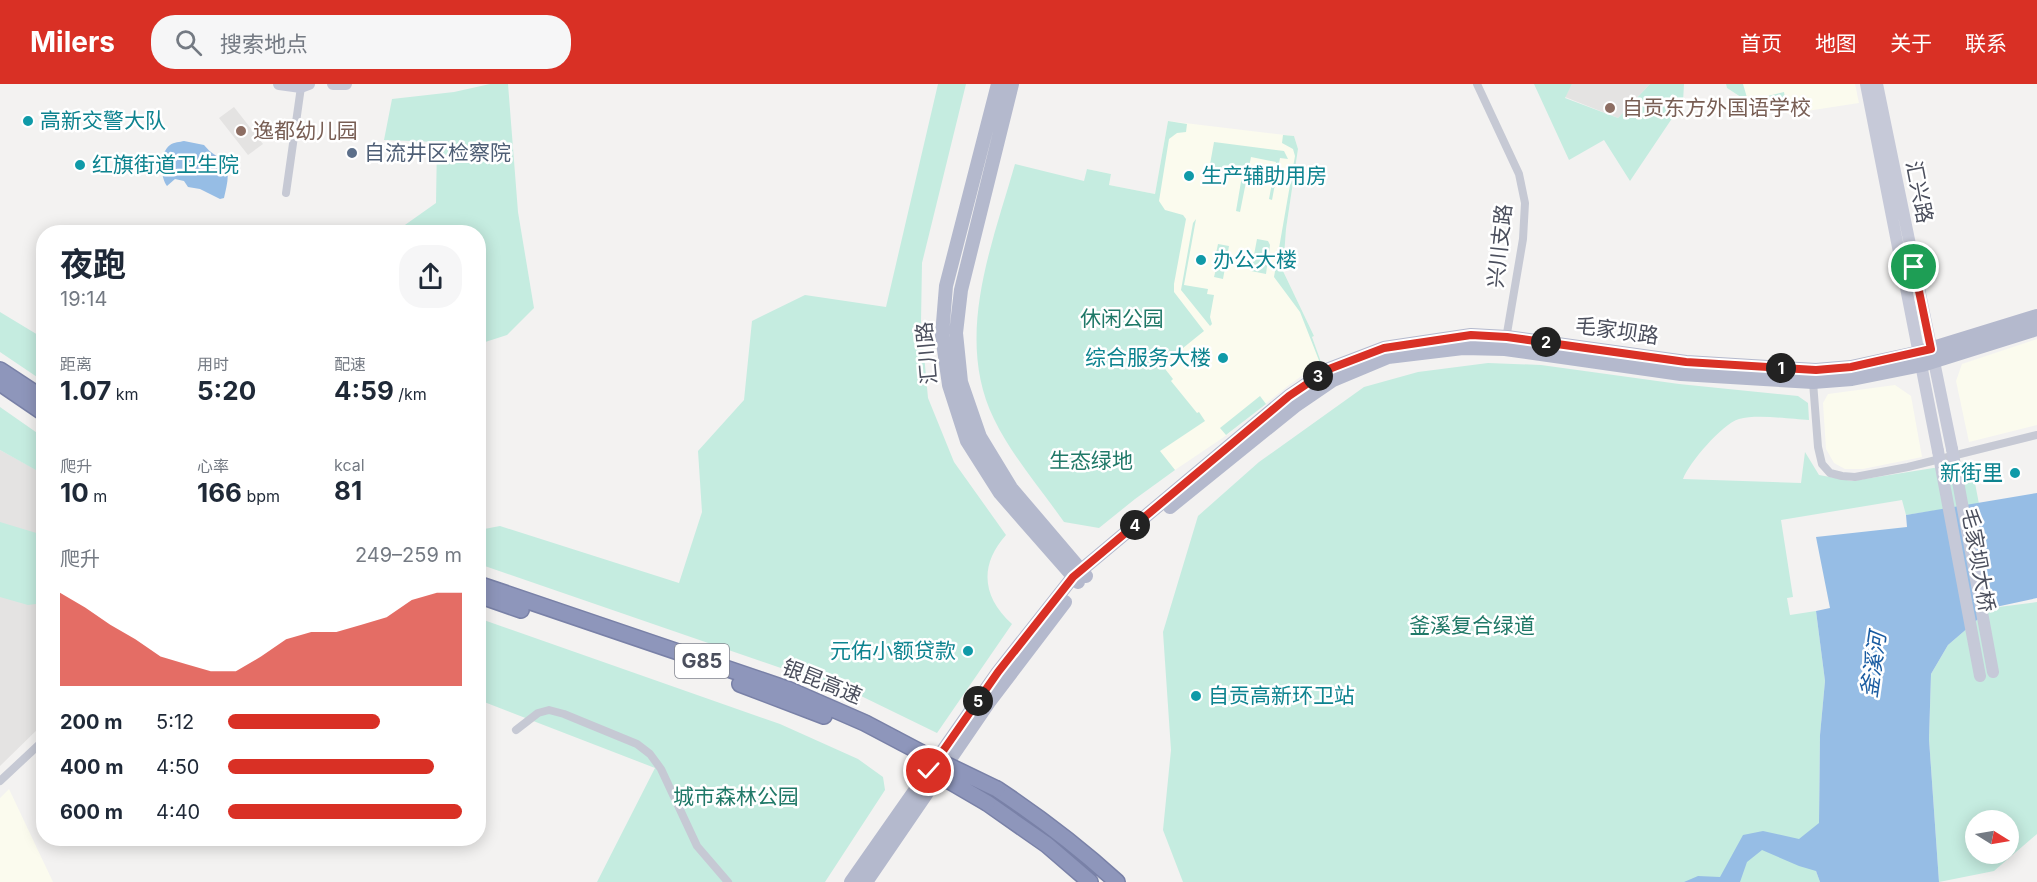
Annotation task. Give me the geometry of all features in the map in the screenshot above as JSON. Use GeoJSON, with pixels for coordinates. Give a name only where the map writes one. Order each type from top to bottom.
{"type":"FeatureCollection","features":[{"type":"Feature","properties":{"kind":"highway"},"geometry":{"type":"LineString","coordinates":[[0,370],[36,394]]}},
{"type":"Feature","properties":{"kind":"highway"},"geometry":{"type":"LineString","coordinates":[[0,384],[36,408]]}},
{"type":"Feature","properties":{"kind":"highway","name":"银昆高速"},"geometry":{"type":"LineString","coordinates":[[486,587],[787,689],[865,723],[1047,845],[1090,882]]}},
{"type":"Feature","properties":{"kind":"highway","name":"银昆高速"},"geometry":{"type":"LineString","coordinates":[[486,598],[756,690],[873,735],[917,756],[998,789],[1083,852],[1117,882]]}},
{"type":"Feature","properties":{"kind":"main road"},"geometry":{"type":"LineString","coordinates":[[279,84],[304,85]]}},
{"type":"Feature","properties":{"kind":"main road"},"geometry":{"type":"LineString","coordinates":[[333,84],[346,84]]}},
{"type":"Feature","properties":{"kind":"main road","name":"汇川路"},"geometry":{"type":"LineString","coordinates":[[998,84],[946,286],[942,335],[949,385],[967,441],[1000,493],[1080,577]]}},
{"type":"Feature","properties":{"kind":"main road","name":"汇川路"},"geometry":{"type":"LineString","coordinates":[[1012,84],[961,290],[956,333],[961,382],[980,437],[1011,488],[1080,577]]}},
{"type":"Feature","properties":{"kind":"main road"},"geometry":{"type":"LineString","coordinates":[[1866,84],[1927,357]]}},
{"type":"Feature","properties":{"kind":"main road","name":"汇兴路"},"geometry":{"type":"LineString","coordinates":[[1877,84],[1927,357],[1938,451]]}},
{"type":"Feature","properties":{"kind":"main road","name":"毛家坝路"},"geometry":{"type":"LineString","coordinates":[[1506,343],[1686,362],[1816,370],[1927,357],[2037,316]]}},
{"type":"Feature","properties":{"kind":"main road","name":"毛家坝路"},"geometry":{"type":"LineString","coordinates":[[1080,577],[1289,396],[1329,369],[1384,348],[1471,335],[1681,374],[1813,381],[1852,379],[2037,329]]}},
{"type":"Feature","properties":{"kind":"main road","name":"汇兴路"},"geometry":{"type":"LineString","coordinates":[[1927,357],[1952,449]]}},
{"type":"Feature","properties":{"kind":"main road","name":"毛家坝大桥"},"geometry":{"type":"LineString","coordinates":[[1952,449],[1993,672]]}},
{"type":"Feature","properties":{"kind":"main road","name":"毛家坝大桥"},"geometry":{"type":"LineString","coordinates":[[1938,451],[1980,676]]}},
{"type":"Feature","properties":{"kind":"main road"},"geometry":{"type":"LineString","coordinates":[[852,882],[998,672],[1080,577]]}},
{"type":"Feature","properties":{"kind":"main road"},"geometry":{"type":"LineString","coordinates":[[866,882],[989,702],[1080,577]]}},
{"type":"Feature","properties":{"kind":"street","name":"兴川支路"},"geometry":{"type":"LineString","coordinates":[[1478,84],[1519,174],[1525,203],[1523,239],[1506,343]]}},
{"type":"Feature","properties":{"kind":"street"},"geometry":{"type":"LineString","coordinates":[[286,193],[304,85]]}},
{"type":"Feature","properties":{"kind":"street"},"geometry":{"type":"LineString","coordinates":[[1813,381],[1818,447],[1822,464],[1830,473],[1842,476],[1855,477],[1908,467],[2037,435]]}},
{"type":"Feature","properties":{"kind":"street"},"geometry":{"type":"LineString","coordinates":[[516,730],[538,713],[549,710],[637,744],[650,754],[661,769],[697,846],[728,882]]}},
{"type":"Feature","properties":{"kind":"street"},"geometry":{"type":"LineString","coordinates":[[0,781],[36,747]]}},
{"type":"Feature","properties":{"kind":"shaded area","name":"自贡东方外国语学校"},"geometry":{"type":"Polygon","coordinates":[[[1572,84],[1650,84],[1618,118],[1565,97],[1572,84]]]}},
{"type":"Feature","properties":{"kind":"shaded area"},"geometry":{"type":"Polygon","coordinates":[[[1726,84],[1855,84],[1859,103],[1787,114],[1786,110],[1761,113],[1760,110],[1727,88],[1726,84]]]}},
{"type":"Feature","properties":{"kind":"shaded area","name":"逸都幼儿园"},"geometry":{"type":"Polygon","coordinates":[[[234,107],[263,144],[248,155],[219,118],[234,107]]]}},
{"type":"Feature","properties":{"kind":"shaded area"},"geometry":{"type":"Polygon","coordinates":[[[1168,121],[1294,136],[1298,149],[1286,229],[1283,271],[1314,336],[1312,337],[1321,362],[1224,437],[1175,470],[1159,451],[1087,169],[1111,174],[1109,185],[1155,194],[1168,121]]]}},
{"type":"Feature","properties":{"kind":"shaded area"},"geometry":{"type":"Polygon","coordinates":[[[2037,339],[2037,425],[1969,442],[1956,381],[1962,364],[2037,339]]]}},
{"type":"Feature","properties":{"kind":"shaded area"},"geometry":{"type":"Polygon","coordinates":[[[1895,385],[1911,396],[1922,457],[1863,469],[1845,469],[1834,463],[1826,449],[1823,403],[1828,394],[1895,385]]]}},
{"type":"Feature","properties":{"kind":"shaded area"},"geometry":{"type":"Polygon","coordinates":[[[0,450],[36,470],[36,731],[0,766],[0,450]]]}},
{"type":"Feature","properties":{"kind":"shaded area"},"geometry":{"type":"Polygon","coordinates":[[[9,789],[53,882],[0,882],[0,798],[9,789]]]}},
{"type":"Feature","properties":{"kind":"green space"},"geometry":{"type":"Polygon","coordinates":[[[490,84],[508,84],[518,212],[534,308],[507,335],[486,342],[486,225],[405,225],[436,203],[437,142],[384,140],[392,99],[454,92],[490,84]]]}},
{"type":"Feature","properties":{"kind":"green space"},"geometry":{"type":"Polygon","coordinates":[[[938,84],[966,84],[922,263],[921,322],[928,398],[954,462],[1006,535],[991,558],[988,581],[995,603],[1012,624],[937,733],[859,695],[486,566],[486,529],[500,526],[679,583],[702,512],[698,451],[744,400],[752,321],[805,295],[886,307],[938,84]]]}},
{"type":"Feature","properties":{"kind":"green space"},"geometry":{"type":"Polygon","coordinates":[[[1534,84],[1572,84],[1565,98],[1618,118],[1650,84],[1684,84],[1683,102],[1630,181],[1604,140],[1569,160],[1534,84]]]}},
{"type":"Feature","properties":{"kind":"green space"},"geometry":{"type":"Polygon","coordinates":[[[1726,84],[1743,84],[1748,101],[1784,92],[1785,98],[1755,104],[1756,107],[1727,88],[1726,84]]]}},
{"type":"Feature","properties":{"kind":"green space"},"geometry":{"type":"Polygon","coordinates":[[[1168,121],[1187,124],[1186,132],[1177,133],[1169,139],[1159,201],[1165,210],[1183,215],[1186,219],[1174,292],[1204,331],[1162,365],[1173,379],[1171,381],[1205,421],[1160,451],[1175,470],[1099,528],[1064,522],[1009,446],[994,419],[982,388],[977,356],[977,324],[981,291],[996,226],[1015,164],[1084,181],[1087,169],[1111,174],[1109,185],[1155,194],[1168,121]]]}},
{"type":"Feature","properties":{"kind":"green space"},"geometry":{"type":"Polygon","coordinates":[[[1283,135],[1294,136],[1298,149],[1286,229],[1283,271],[1314,336],[1312,337],[1320,363],[1300,312],[1274,277],[1295,156],[1293,149],[1282,143],[1283,135]]]}},
{"type":"Feature","properties":{"kind":"green space"},"geometry":{"type":"Polygon","coordinates":[[[1214,142],[1284,151],[1288,159],[1280,158],[1272,200],[1269,199],[1276,162],[1251,157],[1240,212],[1236,211],[1242,176],[1209,170],[1214,142]]]}},
{"type":"Feature","properties":{"kind":"green space"},"geometry":{"type":"Polygon","coordinates":[[[1196,219],[1184,285],[1208,289],[1207,294],[1214,295],[1210,326],[1181,290],[1193,223],[1196,219]]]}},
{"type":"Feature","properties":{"kind":"green space"},"geometry":{"type":"Polygon","coordinates":[[[1257,239],[1268,241],[1270,245],[1266,274],[1251,271],[1257,239]]]}},
{"type":"Feature","properties":{"kind":"green space"},"geometry":{"type":"Polygon","coordinates":[[[1218,244],[1229,246],[1223,279],[1214,277],[1216,269],[1213,268],[1218,244]]]}},
{"type":"Feature","properties":{"kind":"green space"},"geometry":{"type":"Polygon","coordinates":[[[0,312],[36,334],[36,376],[0,352],[0,312]]]}},
{"type":"Feature","properties":{"kind":"green space","name":"釜溪复合绿道"},"geometry":{"type":"Polygon","coordinates":[[[1488,363],[1541,365],[1679,384],[1798,396],[1808,403],[1809,420],[1755,417],[1732,422],[1707,445],[1683,479],[1801,483],[1805,452],[1819,475],[1852,481],[1971,462],[1979,504],[1906,515],[1902,500],[1781,520],[1793,597],[1787,598],[1790,615],[1816,611],[1825,681],[1820,735],[1816,871],[1820,882],[1183,882],[1163,830],[1171,750],[1163,632],[1198,516],[1259,462],[1364,387],[1418,372],[1488,363]]]}},
{"type":"Feature","properties":{"kind":"green space"},"geometry":{"type":"Polygon","coordinates":[[[1260,396],[1266,404],[1226,435],[1220,428],[1260,396]]]}},
{"type":"Feature","properties":{"kind":"green space"},"geometry":{"type":"Polygon","coordinates":[[[0,407],[36,432],[36,470],[0,450],[0,407]]]}},
{"type":"Feature","properties":{"kind":"green space"},"geometry":{"type":"Polygon","coordinates":[[[0,522],[36,533],[36,604],[28,605],[0,597],[0,522]]]}},
{"type":"Feature","properties":{"kind":"green space"},"geometry":{"type":"Polygon","coordinates":[[[2037,602],[2037,834],[2019,849],[2019,810],[1965,810],[1965,864],[2002,864],[1994,871],[1939,882],[1929,739],[1931,674],[1948,645],[1991,608],[2037,602]]]}},
{"type":"Feature","properties":{"kind":"green space","name":"城市森林公园"},"geometry":{"type":"Polygon","coordinates":[[[486,621],[780,724],[858,759],[883,777],[885,790],[825,882],[597,882],[655,768],[486,703],[486,621]]]}},
{"type":"Feature","properties":{"kind":"water"},"geometry":{"type":"Polygon","coordinates":[[[184,141],[204,145],[223,161],[228,176],[224,198],[220,199],[200,189],[188,187],[184,181],[175,179],[167,186],[162,171],[162,159],[166,149],[172,144],[184,141]]]}},
{"type":"Feature","properties":{"kind":"water","name":"釜溪河"},"geometry":{"type":"Polygon","coordinates":[[[2037,493],[2037,598],[1991,608],[1948,645],[1931,674],[1929,739],[1939,882],[1820,882],[1816,871],[1762,850],[1747,862],[1740,882],[1684,882],[1698,876],[1720,877],[1743,835],[1763,831],[1799,839],[1819,823],[1820,735],[1825,681],[1816,611],[1830,608],[1816,537],[1907,527],[1906,515],[2037,493]]]}},
{"type":"Feature","properties":{"kind":"place","name":"自贡东方外国语学校"},"geometry":{"type":"Point","coordinates":[1610,108]}},
{"type":"Feature","properties":{"kind":"place","name":"高新交警大队"},"geometry":{"type":"Point","coordinates":[28,121]}},
{"type":"Feature","properties":{"kind":"place","name":"逸都幼儿园"},"geometry":{"type":"Point","coordinates":[241,131]}},
{"type":"Feature","properties":{"kind":"place","name":"自流井区检察院"},"geometry":{"type":"Point","coordinates":[352,153]}},
{"type":"Feature","properties":{"kind":"place","name":"红旗街道卫生院"},"geometry":{"type":"Point","coordinates":[80,165]}},
{"type":"Feature","properties":{"kind":"place","name":"生产辅助用房"},"geometry":{"type":"Point","coordinates":[1189,176]}},
{"type":"Feature","properties":{"kind":"place","name":"办公大楼"},"geometry":{"type":"Point","coordinates":[1201,260]}},
{"type":"Feature","properties":{"kind":"place","name":"综合服务大楼"},"geometry":{"type":"Point","coordinates":[1223,358]}},
{"type":"Feature","properties":{"kind":"place","name":"新街里"},"geometry":{"type":"Point","coordinates":[2015,473]}},
{"type":"Feature","properties":{"kind":"place","name":"元佑小额贷款"},"geometry":{"type":"Point","coordinates":[968,651]}},
{"type":"Feature","properties":{"kind":"place","name":"自贡高新环卫站"},"geometry":{"type":"Point","coordinates":[1196,696]}},
{"type":"Feature","properties":{"kind":"route"},"geometry":{"type":"LineString","coordinates":[[929,771],[998,672],[1073,577],[1289,396],[1329,369],[1384,348],[1471,335],[1507,337],[1686,362],[1816,370],[1851,367],[1931,349],[1914,267]]}},
{"type":"Feature","properties":{"kind":"park label","name":"休闲公园"},"geometry":{"type":"Point","coordinates":[1122,319]}},
{"type":"Feature","properties":{"kind":"park label","name":"生态绿地"},"geometry":{"type":"Point","coordinates":[1091,461]}}]}
